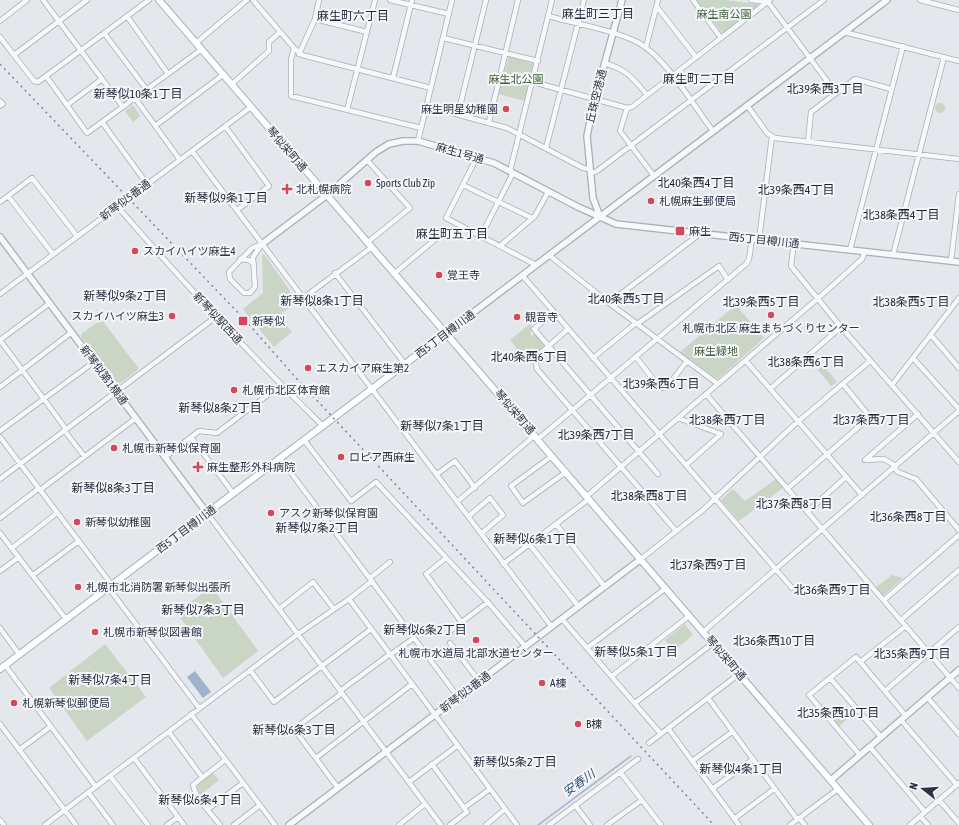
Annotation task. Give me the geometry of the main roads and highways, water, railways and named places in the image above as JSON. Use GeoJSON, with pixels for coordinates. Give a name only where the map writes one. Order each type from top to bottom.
{"type":"FeatureCollection","features":[{"type":"Feature","properties":{"kind":"main road","name":"琴似栄町通"},"geometry":{"type":"LineString","coordinates":[[161,1],[869,825]]}},
{"type":"Feature","properties":{"kind":"main road","name":"西5丁目樽川通"},"geometry":{"type":"LineString","coordinates":[[2,667],[446,333]]}},
{"type":"Feature","properties":{"kind":"water"},"geometry":{"type":"Polygon","coordinates":[[[195,671],[211,692],[203,698],[187,677],[195,671]]]}},
{"type":"Feature","properties":{"kind":"waterway","name":"安春川"},"geometry":{"type":"LineString","coordinates":[[538,825],[631,756]]}},
{"type":"Feature","properties":{"kind":"railway"},"geometry":{"type":"LineString","coordinates":[[0,64],[245,320],[297,379],[714,825]]}},
{"type":"Feature","properties":{"kind":"place","name":"麻生明星幼稚園"},"geometry":{"type":"Point","coordinates":[506,109]}},
{"type":"Feature","properties":{"kind":"place","name":"Sports Club Zip"},"geometry":{"type":"Point","coordinates":[368,183]}},
{"type":"Feature","properties":{"kind":"place","name":"北札幌病院"},"geometry":{"type":"Point","coordinates":[287,189]}},
{"type":"Feature","properties":{"kind":"place","name":"札幌麻生郵便局"},"geometry":{"type":"Point","coordinates":[651,201]}},
{"type":"Feature","properties":{"kind":"place","name":"麻生"},"geometry":{"type":"Point","coordinates":[680,231]}},
{"type":"Feature","properties":{"kind":"place","name":"スカイハイツ麻生4"},"geometry":{"type":"Point","coordinates":[135,251]}},
{"type":"Feature","properties":{"kind":"place","name":"覚王寺"},"geometry":{"type":"Point","coordinates":[439,275]}},
{"type":"Feature","properties":{"kind":"place","name":"札幌市北区 麻生まちづくりセンター"},"geometry":{"type":"Point","coordinates":[771,315]}},
{"type":"Feature","properties":{"kind":"place","name":"スカイハイツ麻生3"},"geometry":{"type":"Point","coordinates":[172,316]}},
{"type":"Feature","properties":{"kind":"place","name":"観音寺"},"geometry":{"type":"Point","coordinates":[517,317]}},
{"type":"Feature","properties":{"kind":"place","name":"新琴似"},"geometry":{"type":"Point","coordinates":[243,321]}},
{"type":"Feature","properties":{"kind":"place","name":"エスカイア麻生第2"},"geometry":{"type":"Point","coordinates":[308,368]}},
{"type":"Feature","properties":{"kind":"place","name":"札幌市北区体育館"},"geometry":{"type":"Point","coordinates":[234,390]}},
{"type":"Feature","properties":{"kind":"place","name":"札幌市新琴似保育園"},"geometry":{"type":"Point","coordinates":[114,448]}},
{"type":"Feature","properties":{"kind":"place","name":"ロピア西麻生"},"geometry":{"type":"Point","coordinates":[341,457]}},
{"type":"Feature","properties":{"kind":"place","name":"麻生整形外科病院"},"geometry":{"type":"Point","coordinates":[198,467]}},
{"type":"Feature","properties":{"kind":"place","name":"アスク新琴似保育園"},"geometry":{"type":"Point","coordinates":[271,513]}},
{"type":"Feature","properties":{"kind":"place","name":"新琴似幼稚園"},"geometry":{"type":"Point","coordinates":[77,522]}},
{"type":"Feature","properties":{"kind":"place","name":"札幌市北消防署 新琴似出張所"},"geometry":{"type":"Point","coordinates":[78,587]}},
{"type":"Feature","properties":{"kind":"place","name":"札幌市新琴似図書館"},"geometry":{"type":"Point","coordinates":[95,632]}},
{"type":"Feature","properties":{"kind":"place","name":"札幌市水道局 北部水道センター"},"geometry":{"type":"Point","coordinates":[476,640]}},
{"type":"Feature","properties":{"kind":"place","name":"A棟"},"geometry":{"type":"Point","coordinates":[542,683]}},
{"type":"Feature","properties":{"kind":"place","name":"札幌新琴似郵便局"},"geometry":{"type":"Point","coordinates":[14,703]}},
{"type":"Feature","properties":{"kind":"place","name":"B棟"},"geometry":{"type":"Point","coordinates":[578,724]}},
{"type":"Feature","properties":{"kind":"district","name":"麻生町三丁目"},"geometry":{"type":"Point","coordinates":[598,14]}},
{"type":"Feature","properties":{"kind":"district","name":"麻生町六丁目"},"geometry":{"type":"Point","coordinates":[353,16]}},
{"type":"Feature","properties":{"kind":"district","name":"麻生町二丁目"},"geometry":{"type":"Point","coordinates":[699,79]}},
{"type":"Feature","properties":{"kind":"district","name":"北39条西3丁目"},"geometry":{"type":"Point","coordinates":[825,89]}},
{"type":"Feature","properties":{"kind":"district","name":"新琴似10条1丁目"},"geometry":{"type":"Point","coordinates":[138,94]}},
{"type":"Feature","properties":{"kind":"district","name":"北40条西4丁目"},"geometry":{"type":"Point","coordinates":[696,183]}},
{"type":"Feature","properties":{"kind":"district","name":"北39条西4丁目"},"geometry":{"type":"Point","coordinates":[796,190]}},
{"type":"Feature","properties":{"kind":"district","name":"新琴似9条1丁目"},"geometry":{"type":"Point","coordinates":[226,198]}},
{"type":"Feature","properties":{"kind":"district","name":"北38条西4丁目"},"geometry":{"type":"Point","coordinates":[901,215]}},
{"type":"Feature","properties":{"kind":"district","name":"麻生町五丁目"},"geometry":{"type":"Point","coordinates":[452,234]}},
{"type":"Feature","properties":{"kind":"district","name":"新琴似9条2丁目"},"geometry":{"type":"Point","coordinates":[125,296]}},
{"type":"Feature","properties":{"kind":"district","name":"北40条西5丁目"},"geometry":{"type":"Point","coordinates":[626,299]}},
{"type":"Feature","properties":{"kind":"district","name":"新琴似8条1丁目"},"geometry":{"type":"Point","coordinates":[322,301]}},
{"type":"Feature","properties":{"kind":"district","name":"北39条西5丁目"},"geometry":{"type":"Point","coordinates":[761,302]}},
{"type":"Feature","properties":{"kind":"district","name":"北38条西5丁目"},"geometry":{"type":"Point","coordinates":[911,302]}},
{"type":"Feature","properties":{"kind":"district","name":"北40条西6丁目"},"geometry":{"type":"Point","coordinates":[529,357]}},
{"type":"Feature","properties":{"kind":"district","name":"北38条西6丁目"},"geometry":{"type":"Point","coordinates":[806,362]}},
{"type":"Feature","properties":{"kind":"district","name":"北39条西6丁目"},"geometry":{"type":"Point","coordinates":[661,384]}},
{"type":"Feature","properties":{"kind":"district","name":"新琴似8条2丁目"},"geometry":{"type":"Point","coordinates":[220,408]}},
{"type":"Feature","properties":{"kind":"district","name":"北38条西7丁目"},"geometry":{"type":"Point","coordinates":[727,420]}},
{"type":"Feature","properties":{"kind":"district","name":"北37条西7丁目"},"geometry":{"type":"Point","coordinates":[871,420]}},
{"type":"Feature","properties":{"kind":"district","name":"新琴似7条1丁目"},"geometry":{"type":"Point","coordinates":[442,426]}},
{"type":"Feature","properties":{"kind":"district","name":"北39条西7丁目"},"geometry":{"type":"Point","coordinates":[596,435]}},
{"type":"Feature","properties":{"kind":"district","name":"新琴似8条3丁目"},"geometry":{"type":"Point","coordinates":[113,488]}},
{"type":"Feature","properties":{"kind":"district","name":"北38条西8丁目"},"geometry":{"type":"Point","coordinates":[649,496]}},
{"type":"Feature","properties":{"kind":"district","name":"北37条西8丁目"},"geometry":{"type":"Point","coordinates":[794,504]}},
{"type":"Feature","properties":{"kind":"district","name":"北36条西8丁目"},"geometry":{"type":"Point","coordinates":[908,517]}},
{"type":"Feature","properties":{"kind":"district","name":"新琴似7条2丁目"},"geometry":{"type":"Point","coordinates":[317,528]}},
{"type":"Feature","properties":{"kind":"district","name":"新琴似6条1丁目"},"geometry":{"type":"Point","coordinates":[535,539]}},
{"type":"Feature","properties":{"kind":"district","name":"北37条西9丁目"},"geometry":{"type":"Point","coordinates":[708,565]}},
{"type":"Feature","properties":{"kind":"district","name":"北36条西9丁目"},"geometry":{"type":"Point","coordinates":[832,590]}},
{"type":"Feature","properties":{"kind":"district","name":"新琴似7条3丁目"},"geometry":{"type":"Point","coordinates":[203,610]}},
{"type":"Feature","properties":{"kind":"district","name":"新琴似6条2丁目"},"geometry":{"type":"Point","coordinates":[425,630]}},
{"type":"Feature","properties":{"kind":"district","name":"北36条西10丁目"},"geometry":{"type":"Point","coordinates":[774,641]}},
{"type":"Feature","properties":{"kind":"district","name":"新琴似5条1丁目"},"geometry":{"type":"Point","coordinates":[636,652]}},
{"type":"Feature","properties":{"kind":"district","name":"北35条西9丁目"},"geometry":{"type":"Point","coordinates":[912,654]}},
{"type":"Feature","properties":{"kind":"district","name":"新琴似7条4丁目"},"geometry":{"type":"Point","coordinates":[110,680]}},
{"type":"Feature","properties":{"kind":"district","name":"北35条西10丁目"},"geometry":{"type":"Point","coordinates":[838,713]}},
{"type":"Feature","properties":{"kind":"district","name":"新琴似6条3丁目"},"geometry":{"type":"Point","coordinates":[294,730]}},
{"type":"Feature","properties":{"kind":"district","name":"新琴似5条2丁目"},"geometry":{"type":"Point","coordinates":[515,762]}},
{"type":"Feature","properties":{"kind":"district","name":"新琴似4条1丁目"},"geometry":{"type":"Point","coordinates":[741,769]}},
{"type":"Feature","properties":{"kind":"district","name":"新琴似6条4丁目"},"geometry":{"type":"Point","coordinates":[200,800]}},
{"type":"Feature","properties":{"kind":"park label","name":"麻生南公園"},"geometry":{"type":"Point","coordinates":[724,14]}},
{"type":"Feature","properties":{"kind":"park label","name":"麻生北公園"},"geometry":{"type":"Point","coordinates":[516,79]}},
{"type":"Feature","properties":{"kind":"park label","name":"麻生緑地"},"geometry":{"type":"Point","coordinates":[716,351]}}]}
